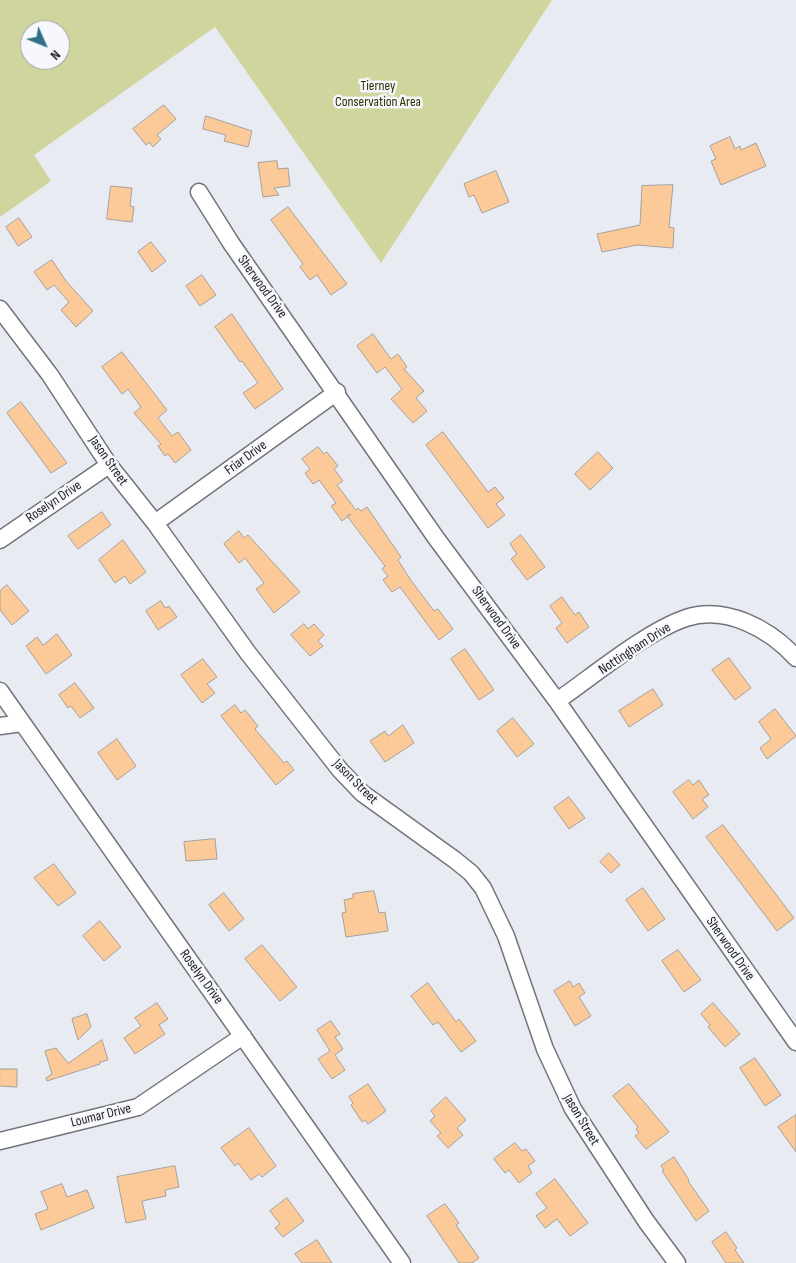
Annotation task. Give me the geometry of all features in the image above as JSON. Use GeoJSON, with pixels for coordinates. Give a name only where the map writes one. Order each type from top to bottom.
{"type":"FeatureCollection","features":[{"type":"Feature","properties":{"kind":"street","name":"Sherwood Drive"},"geometry":{"type":"LineString","coordinates":[[200,192],[231,244],[337,392],[436,538],[557,701],[796,1042]]}},
{"type":"Feature","properties":{"kind":"street","name":"Jason Street"},"geometry":{"type":"LineString","coordinates":[[0,309],[50,375],[109,465],[155,523],[248,653],[340,770],[362,793],[471,873],[483,888],[506,936],[545,1049],[573,1109],[646,1221],[677,1263]]}},
{"type":"Feature","properties":{"kind":"street","name":"Friar Drive"},"geometry":{"type":"LineString","coordinates":[[155,523],[337,392]]}},
{"type":"Feature","properties":{"kind":"street","name":"Roselyn Drive"},"geometry":{"type":"LineString","coordinates":[[0,540],[109,465]]}},
{"type":"Feature","properties":{"kind":"street","name":"Nottingham Drive"},"geometry":{"type":"LineString","coordinates":[[557,701],[648,638],[669,626],[698,616],[726,617],[749,623],[768,632],[796,658]]}},
{"type":"Feature","properties":{"kind":"street","name":"Roselyn Drive"},"geometry":{"type":"LineString","coordinates":[[0,691],[402,1263]]}},
{"type":"Feature","properties":{"kind":"street"},"geometry":{"type":"LineString","coordinates":[[0,726],[22,723]]}},
{"type":"Feature","properties":{"kind":"street","name":"Loumar Drive"},"geometry":{"type":"LineString","coordinates":[[0,1141],[138,1107],[243,1036]]}},
{"type":"Feature","properties":{"kind":"green space","name":"Tierney Conservation Area"},"geometry":{"type":"Polygon","coordinates":[[[0,0],[552,0],[381,263],[215,27],[34,155],[51,181],[0,217],[0,0]]]}},
{"type":"Feature","properties":{"kind":"building"},"geometry":{"type":"Polygon","coordinates":[[[164,105],[176,119],[157,135],[161,139],[153,147],[149,142],[146,145],[133,129],[164,105]]]}},
{"type":"Feature","properties":{"kind":"building"},"geometry":{"type":"Polygon","coordinates":[[[206,116],[252,131],[248,147],[224,141],[226,135],[203,129],[206,116]]]}},
{"type":"Feature","properties":{"kind":"building"},"geometry":{"type":"Polygon","coordinates":[[[730,137],[735,149],[740,146],[741,150],[756,143],[766,166],[721,185],[711,161],[716,159],[710,146],[730,137]]]}},
{"type":"Feature","properties":{"kind":"building"},"geometry":{"type":"Polygon","coordinates":[[[277,161],[278,169],[288,168],[290,186],[274,188],[279,195],[263,197],[258,163],[277,161]]]}},
{"type":"Feature","properties":{"kind":"building"},"geometry":{"type":"Polygon","coordinates":[[[496,171],[509,202],[482,213],[474,195],[469,197],[464,184],[496,171]]]}},
{"type":"Feature","properties":{"kind":"building"},"geometry":{"type":"Polygon","coordinates":[[[673,185],[669,227],[674,228],[673,248],[637,245],[602,252],[597,234],[640,225],[642,186],[673,185]]]}},
{"type":"Feature","properties":{"kind":"building"},"geometry":{"type":"Polygon","coordinates":[[[111,186],[132,188],[130,206],[134,207],[132,222],[107,219],[111,186]]]}},
{"type":"Feature","properties":{"kind":"building"},"geometry":{"type":"Polygon","coordinates":[[[288,207],[347,284],[331,295],[317,275],[310,280],[300,267],[303,264],[271,220],[288,207]]]}},
{"type":"Feature","properties":{"kind":"building"},"geometry":{"type":"Polygon","coordinates":[[[19,218],[32,237],[18,246],[6,227],[19,218]]]}},
{"type":"Feature","properties":{"kind":"building"},"geometry":{"type":"Polygon","coordinates":[[[151,242],[166,261],[152,272],[138,252],[151,242]]]}},
{"type":"Feature","properties":{"kind":"building"},"geometry":{"type":"Polygon","coordinates":[[[52,260],[66,281],[93,311],[76,327],[61,310],[69,302],[54,285],[47,290],[34,272],[52,260]]]}},
{"type":"Feature","properties":{"kind":"building"},"geometry":{"type":"Polygon","coordinates":[[[202,275],[216,295],[200,306],[186,286],[202,275]]]}},
{"type":"Feature","properties":{"kind":"building"},"geometry":{"type":"Polygon","coordinates":[[[232,314],[283,389],[255,409],[243,393],[258,383],[215,327],[232,314]]]}},
{"type":"Feature","properties":{"kind":"building"},"geometry":{"type":"Polygon","coordinates":[[[373,334],[391,359],[398,354],[407,367],[404,369],[424,391],[416,398],[427,411],[413,423],[391,399],[402,389],[385,367],[377,373],[357,346],[373,334]]]}},
{"type":"Feature","properties":{"kind":"building"},"geometry":{"type":"Polygon","coordinates":[[[122,352],[167,410],[158,418],[172,436],[178,432],[191,450],[175,463],[168,454],[165,456],[158,446],[161,444],[134,413],[141,407],[128,389],[122,394],[102,367],[122,352]]]}},
{"type":"Feature","properties":{"kind":"building"},"geometry":{"type":"Polygon","coordinates":[[[21,402],[67,463],[51,473],[7,413],[21,402]]]}},
{"type":"Feature","properties":{"kind":"building"},"geometry":{"type":"Polygon","coordinates":[[[443,432],[488,492],[495,487],[504,498],[496,504],[505,515],[488,528],[426,445],[443,432]]]}},
{"type":"Feature","properties":{"kind":"building"},"geometry":{"type":"Polygon","coordinates":[[[318,447],[324,454],[327,452],[338,466],[334,469],[343,481],[337,485],[356,510],[358,508],[361,511],[367,507],[401,557],[398,560],[410,579],[434,611],[438,609],[453,629],[439,640],[400,587],[392,592],[383,580],[388,576],[382,569],[385,566],[348,517],[342,521],[331,506],[336,503],[319,480],[313,484],[305,473],[310,469],[302,459],[318,447]]]}},
{"type":"Feature","properties":{"kind":"building"},"geometry":{"type":"Polygon","coordinates":[[[598,452],[613,468],[590,490],[575,474],[598,452]]]}},
{"type":"Feature","properties":{"kind":"building"},"geometry":{"type":"Polygon","coordinates":[[[102,512],[111,525],[78,549],[68,536],[102,512]]]}},
{"type":"Feature","properties":{"kind":"building"},"geometry":{"type":"Polygon","coordinates":[[[239,531],[244,538],[248,535],[300,592],[274,613],[256,589],[264,583],[245,558],[239,563],[224,544],[239,531]]]}},
{"type":"Feature","properties":{"kind":"building"},"geometry":{"type":"Polygon","coordinates":[[[521,535],[545,567],[527,580],[511,559],[517,554],[510,544],[521,535]]]}},
{"type":"Feature","properties":{"kind":"building"},"geometry":{"type":"Polygon","coordinates":[[[123,540],[146,572],[130,584],[125,576],[115,583],[99,560],[123,540]]]}},
{"type":"Feature","properties":{"kind":"building"},"geometry":{"type":"Polygon","coordinates":[[[7,585],[29,611],[12,625],[0,610],[0,591],[7,585]]]}},
{"type":"Feature","properties":{"kind":"building"},"geometry":{"type":"Polygon","coordinates":[[[562,597],[575,615],[579,612],[589,627],[567,643],[556,628],[562,623],[550,606],[562,597]]]}},
{"type":"Feature","properties":{"kind":"building"},"geometry":{"type":"Polygon","coordinates":[[[161,601],[165,608],[169,606],[177,617],[158,630],[146,611],[161,601]]]}},
{"type":"Feature","properties":{"kind":"building"},"geometry":{"type":"Polygon","coordinates":[[[304,624],[308,629],[314,624],[324,635],[318,641],[323,646],[310,656],[291,635],[304,624]]]}},
{"type":"Feature","properties":{"kind":"building"},"geometry":{"type":"Polygon","coordinates":[[[57,634],[72,655],[46,674],[26,646],[37,637],[43,645],[57,634]]]}},
{"type":"Feature","properties":{"kind":"building"},"geometry":{"type":"Polygon","coordinates":[[[465,649],[494,690],[479,700],[451,659],[465,649]]]}},
{"type":"Feature","properties":{"kind":"building"},"geometry":{"type":"Polygon","coordinates":[[[729,658],[751,688],[735,700],[712,670],[729,658]]]}},
{"type":"Feature","properties":{"kind":"building"},"geometry":{"type":"Polygon","coordinates":[[[203,659],[217,677],[207,684],[215,693],[202,703],[181,675],[203,659]]]}},
{"type":"Feature","properties":{"kind":"building"},"geometry":{"type":"Polygon","coordinates":[[[75,683],[94,708],[80,718],[71,706],[68,708],[59,695],[75,683]]]}},
{"type":"Feature","properties":{"kind":"building"},"geometry":{"type":"Polygon","coordinates":[[[653,689],[663,705],[629,727],[619,711],[653,689]]]}},
{"type":"Feature","properties":{"kind":"building"},"geometry":{"type":"Polygon","coordinates":[[[235,705],[241,713],[245,710],[258,726],[255,729],[284,763],[287,761],[294,770],[276,785],[221,716],[235,705]]]}},
{"type":"Feature","properties":{"kind":"building"},"geometry":{"type":"Polygon","coordinates":[[[775,709],[796,736],[767,759],[760,748],[771,739],[759,722],[775,709]]]}},
{"type":"Feature","properties":{"kind":"building"},"geometry":{"type":"Polygon","coordinates":[[[513,718],[534,744],[517,757],[497,731],[513,718]]]}},
{"type":"Feature","properties":{"kind":"building"},"geometry":{"type":"Polygon","coordinates":[[[403,725],[414,743],[385,762],[370,741],[385,731],[388,736],[403,725]]]}},
{"type":"Feature","properties":{"kind":"building"},"geometry":{"type":"Polygon","coordinates":[[[117,739],[136,766],[117,780],[98,753],[117,739]]]}},
{"type":"Feature","properties":{"kind":"building"},"geometry":{"type":"Polygon","coordinates":[[[689,780],[693,785],[699,780],[709,795],[702,799],[708,807],[693,819],[673,792],[689,780]]]}},
{"type":"Feature","properties":{"kind":"building"},"geometry":{"type":"Polygon","coordinates":[[[569,797],[585,818],[569,829],[554,808],[569,797]]]}},
{"type":"Feature","properties":{"kind":"building"},"geometry":{"type":"Polygon","coordinates":[[[723,825],[794,918],[777,931],[706,837],[723,825]]]}},
{"type":"Feature","properties":{"kind":"building"},"geometry":{"type":"Polygon","coordinates":[[[215,839],[217,859],[186,861],[184,842],[215,839]]]}},
{"type":"Feature","properties":{"kind":"building"},"geometry":{"type":"Polygon","coordinates":[[[609,853],[620,865],[611,873],[600,862],[609,853]]]}},
{"type":"Feature","properties":{"kind":"building"},"geometry":{"type":"Polygon","coordinates":[[[54,864],[76,893],[58,906],[34,878],[54,864]]]}},
{"type":"Feature","properties":{"kind":"building"},"geometry":{"type":"Polygon","coordinates":[[[643,888],[665,919],[648,931],[626,900],[643,888]]]}},
{"type":"Feature","properties":{"kind":"building"},"geometry":{"type":"Polygon","coordinates":[[[374,891],[379,913],[385,912],[388,931],[346,937],[342,913],[346,912],[344,900],[353,898],[353,894],[374,891]]]}},
{"type":"Feature","properties":{"kind":"building"},"geometry":{"type":"Polygon","coordinates":[[[224,893],[244,919],[229,931],[209,905],[224,893]]]}},
{"type":"Feature","properties":{"kind":"building"},"geometry":{"type":"Polygon","coordinates":[[[100,921],[121,947],[104,961],[83,936],[100,921]]]}},
{"type":"Feature","properties":{"kind":"building"},"geometry":{"type":"Polygon","coordinates":[[[262,945],[297,987],[280,1001],[245,959],[262,945]]]}},
{"type":"Feature","properties":{"kind":"building"},"geometry":{"type":"Polygon","coordinates":[[[678,950],[701,980],[684,992],[662,961],[678,950]]]}},
{"type":"Feature","properties":{"kind":"building"},"geometry":{"type":"Polygon","coordinates":[[[570,981],[573,987],[579,983],[585,993],[579,997],[591,1016],[575,1026],[554,991],[570,981]]]}},
{"type":"Feature","properties":{"kind":"building"},"geometry":{"type":"Polygon","coordinates":[[[428,983],[456,1022],[459,1019],[476,1041],[461,1052],[438,1022],[433,1025],[411,996],[428,983]]]}},
{"type":"Feature","properties":{"kind":"building"},"geometry":{"type":"Polygon","coordinates":[[[157,1003],[168,1019],[159,1025],[165,1034],[135,1054],[124,1038],[141,1026],[135,1018],[157,1003]]]}},
{"type":"Feature","properties":{"kind":"building"},"geometry":{"type":"Polygon","coordinates":[[[713,1003],[740,1034],[725,1047],[708,1027],[710,1025],[701,1014],[713,1003]]]}},
{"type":"Feature","properties":{"kind":"building"},"geometry":{"type":"Polygon","coordinates":[[[87,1014],[91,1027],[78,1040],[72,1019],[87,1014]]]}},
{"type":"Feature","properties":{"kind":"building"},"geometry":{"type":"Polygon","coordinates":[[[331,1021],[340,1034],[335,1037],[343,1049],[335,1055],[345,1070],[332,1079],[318,1059],[330,1051],[317,1030],[331,1021]]]}},
{"type":"Feature","properties":{"kind":"building"},"geometry":{"type":"Polygon","coordinates":[[[102,1040],[108,1060],[47,1081],[46,1078],[52,1074],[45,1051],[56,1048],[68,1063],[102,1040]]]}},
{"type":"Feature","properties":{"kind":"building"},"geometry":{"type":"Polygon","coordinates":[[[755,1058],[781,1095],[765,1106],[740,1068],[755,1058]]]}},
{"type":"Feature","properties":{"kind":"building"},"geometry":{"type":"Polygon","coordinates":[[[0,1069],[17,1069],[17,1087],[0,1086],[0,1069]]]}},
{"type":"Feature","properties":{"kind":"building"},"geometry":{"type":"Polygon","coordinates":[[[368,1084],[386,1111],[368,1124],[365,1120],[362,1122],[351,1105],[353,1103],[349,1097],[368,1084]]]}},
{"type":"Feature","properties":{"kind":"building"},"geometry":{"type":"Polygon","coordinates":[[[629,1084],[669,1132],[646,1149],[635,1136],[639,1133],[636,1129],[638,1127],[613,1096],[629,1084]]]}},
{"type":"Feature","properties":{"kind":"building"},"geometry":{"type":"Polygon","coordinates":[[[446,1097],[466,1120],[457,1128],[463,1135],[448,1148],[437,1136],[441,1133],[430,1121],[435,1116],[431,1111],[446,1097]]]}},
{"type":"Feature","properties":{"kind":"building"},"geometry":{"type":"Polygon","coordinates":[[[796,1115],[796,1152],[778,1127],[796,1115]]]}},
{"type":"Feature","properties":{"kind":"building"},"geometry":{"type":"Polygon","coordinates":[[[249,1128],[276,1166],[262,1177],[259,1174],[251,1180],[238,1163],[235,1166],[221,1148],[249,1128]]]}},
{"type":"Feature","properties":{"kind":"building"},"geometry":{"type":"Polygon","coordinates":[[[515,1143],[522,1151],[526,1149],[535,1161],[528,1166],[532,1173],[519,1183],[509,1170],[505,1173],[494,1159],[515,1143]]]}},
{"type":"Feature","properties":{"kind":"building"},"geometry":{"type":"Polygon","coordinates":[[[674,1157],[709,1211],[696,1221],[662,1171],[664,1170],[661,1166],[674,1157]]]}},
{"type":"Feature","properties":{"kind":"building"},"geometry":{"type":"Polygon","coordinates":[[[175,1166],[179,1187],[165,1190],[166,1196],[142,1201],[146,1219],[126,1223],[117,1177],[175,1166]]]}},
{"type":"Feature","properties":{"kind":"building"},"geometry":{"type":"Polygon","coordinates":[[[555,1179],[588,1223],[570,1236],[557,1219],[545,1228],[536,1216],[547,1208],[536,1194],[555,1179]]]}},
{"type":"Feature","properties":{"kind":"building"},"geometry":{"type":"Polygon","coordinates":[[[62,1184],[67,1197],[87,1190],[94,1208],[41,1230],[35,1214],[48,1209],[41,1192],[62,1184]]]}},
{"type":"Feature","properties":{"kind":"building"},"geometry":{"type":"Polygon","coordinates":[[[287,1198],[304,1221],[283,1237],[275,1228],[280,1224],[270,1211],[287,1198]]]}},
{"type":"Feature","properties":{"kind":"building"},"geometry":{"type":"Polygon","coordinates":[[[445,1204],[459,1223],[456,1225],[479,1258],[472,1263],[459,1263],[427,1216],[445,1204]]]}},
{"type":"Feature","properties":{"kind":"building"},"geometry":{"type":"Polygon","coordinates":[[[726,1232],[744,1263],[726,1263],[712,1242],[726,1232]]]}},
{"type":"Feature","properties":{"kind":"building"},"geometry":{"type":"Polygon","coordinates":[[[317,1240],[332,1263],[302,1263],[295,1254],[317,1240]]]}}]}
